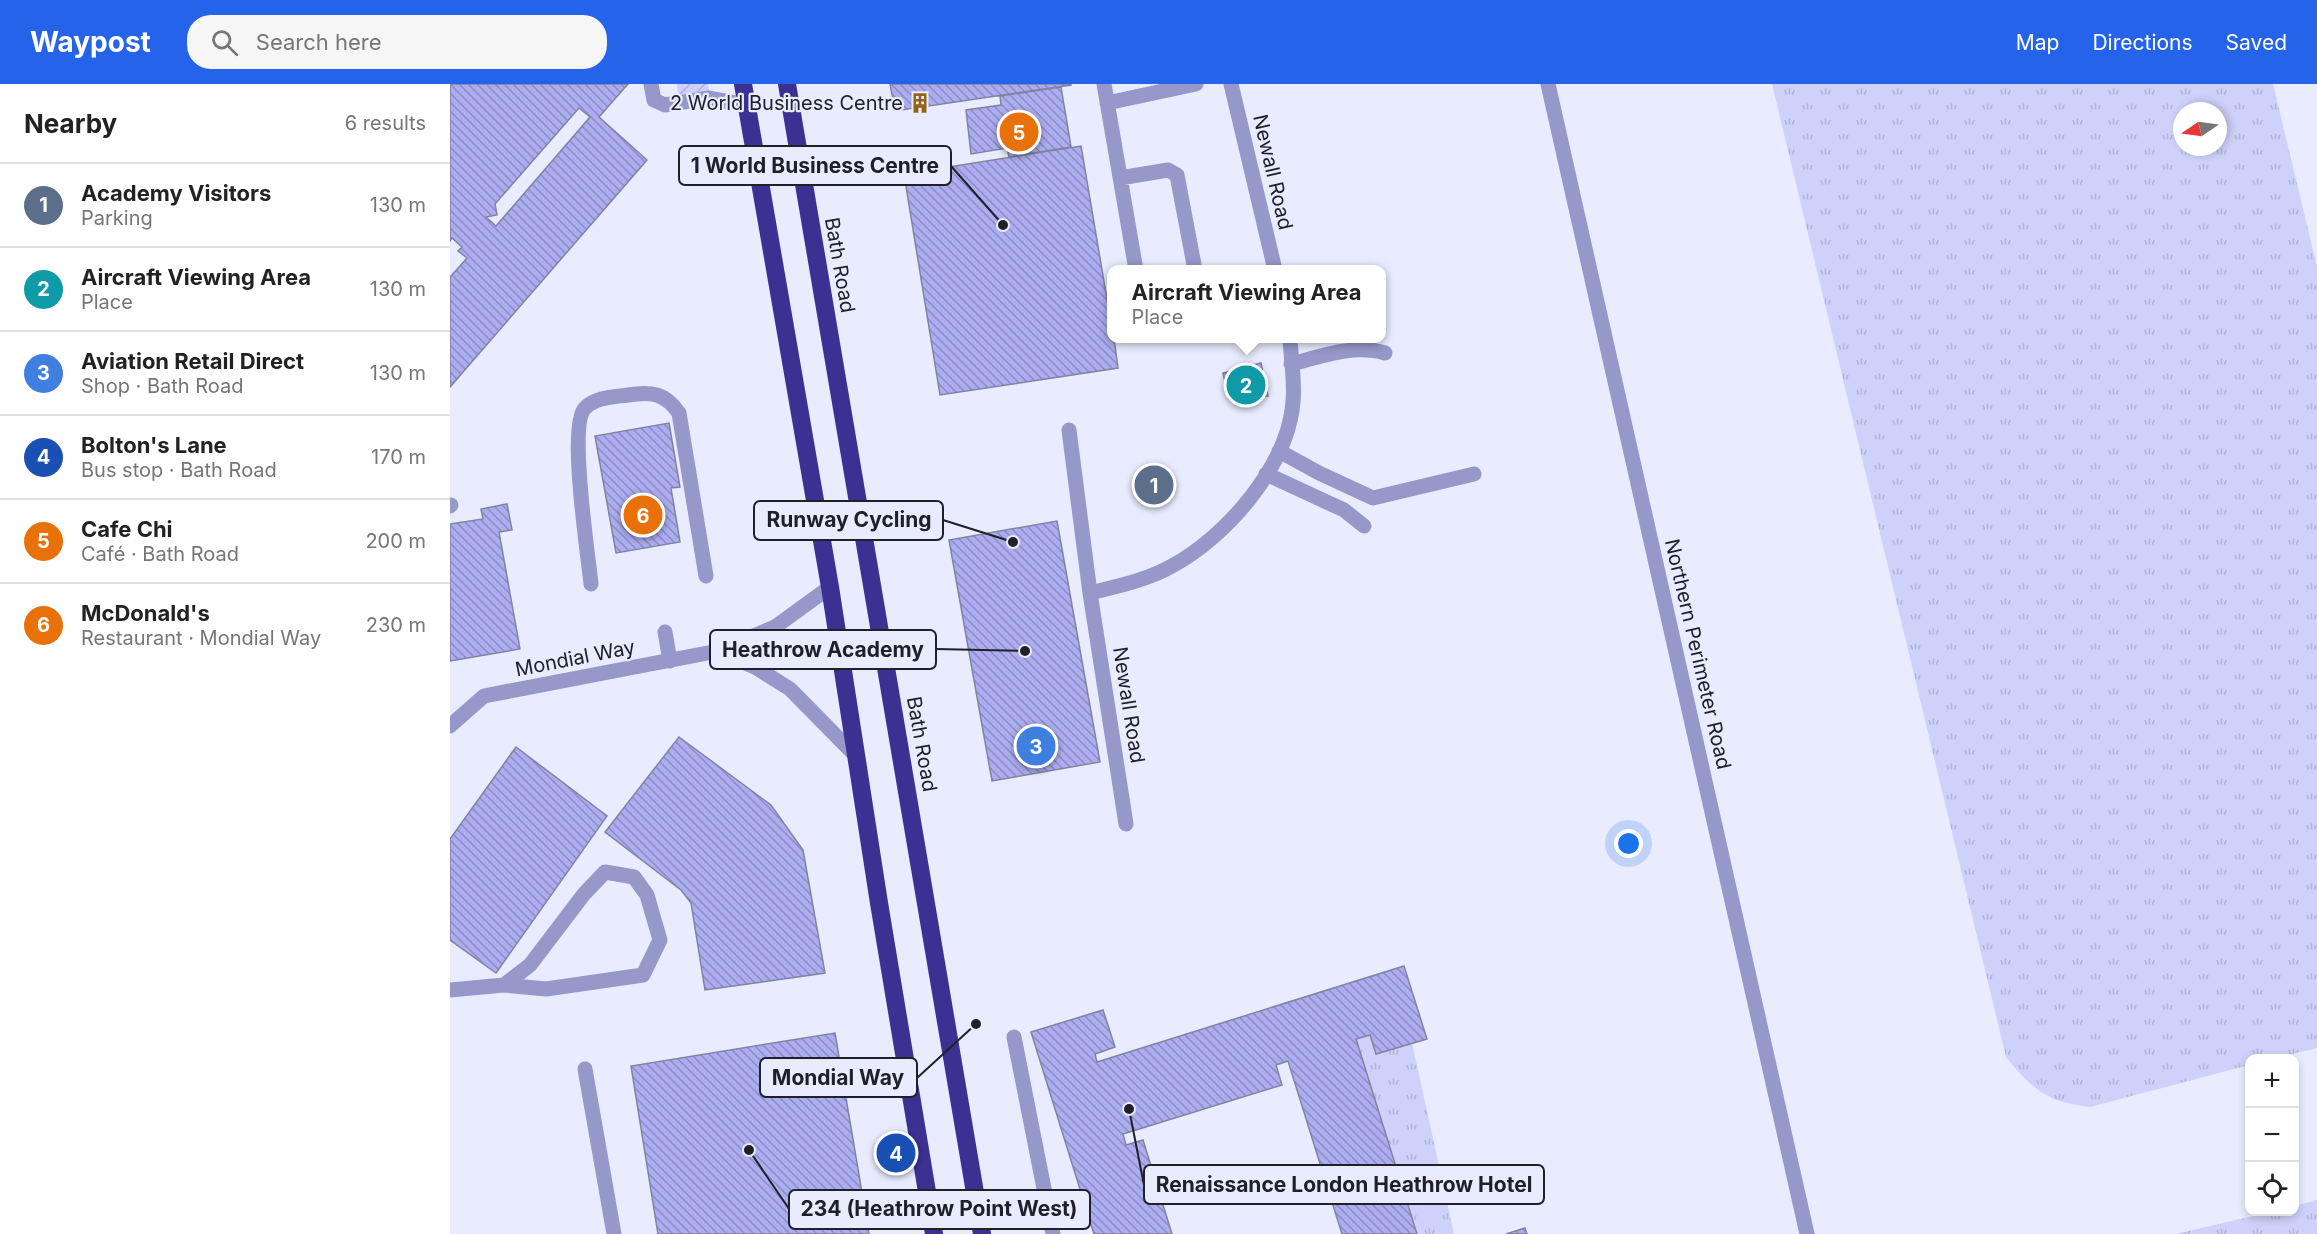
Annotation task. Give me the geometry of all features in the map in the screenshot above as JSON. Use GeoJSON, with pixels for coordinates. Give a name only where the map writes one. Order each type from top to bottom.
{"type":"FeatureCollection","features":[{"type":"Feature","properties":{"kind":"highway"},"geometry":{"type":"LineString","coordinates":[[743,84],[830,587],[934,1234]]}},
{"type":"Feature","properties":{"kind":"highway","name":"Bath Road"},"geometry":{"type":"LineString","coordinates":[[787,84],[982,1234]]}},
{"type":"Feature","properties":{"kind":"street"},"geometry":{"type":"LineString","coordinates":[[651,84],[654,100],[665,105],[708,98],[747,105]]}},
{"type":"Feature","properties":{"kind":"street"},"geometry":{"type":"LineString","coordinates":[[1104,84],[1135,265]]}},
{"type":"Feature","properties":{"kind":"street"},"geometry":{"type":"LineString","coordinates":[[1107,103],[1196,84]]}},
{"type":"Feature","properties":{"kind":"street","name":"Newall Road"},"geometry":{"type":"LineString","coordinates":[[1231,84],[1274,265]]}},
{"type":"Feature","properties":{"kind":"street","name":"Northern Perimeter Road"},"geometry":{"type":"LineString","coordinates":[[1548,84],[1807,1234]]}},
{"type":"Feature","properties":{"kind":"street"},"geometry":{"type":"LineString","coordinates":[[1120,178],[1168,170],[1177,174],[1194,265]]}},
{"type":"Feature","properties":{"kind":"street"},"geometry":{"type":"LineString","coordinates":[[1090,593],[1143,579],[1171,567],[1205,546],[1240,510],[1266,474],[1279,451],[1293,403],[1290,343]]}},
{"type":"Feature","properties":{"kind":"street"},"geometry":{"type":"LineString","coordinates":[[1291,364],[1341,352],[1371,349],[1385,353]]}},
{"type":"Feature","properties":{"kind":"street"},"geometry":{"type":"LineString","coordinates":[[591,584],[577,448],[579,416],[586,407],[597,400],[644,392],[663,396],[679,413],[706,576]]}},
{"type":"Feature","properties":{"kind":"street","name":"Newall Road"},"geometry":{"type":"LineString","coordinates":[[1069,430],[1090,593],[1126,824]]}},
{"type":"Feature","properties":{"kind":"street"},"geometry":{"type":"LineString","coordinates":[[1279,451],[1373,498],[1474,474]]}},
{"type":"Feature","properties":{"kind":"street"},"geometry":{"type":"LineString","coordinates":[[1266,474],[1344,510],[1364,526]]}},
{"type":"Feature","properties":{"kind":"street","name":"Mondial Way"},"geometry":{"type":"LineString","coordinates":[[450,726],[484,696],[718,651],[774,627],[830,587]]}},
{"type":"Feature","properties":{"kind":"street"},"geometry":{"type":"LineString","coordinates":[[665,632],[670,661]]}},
{"type":"Feature","properties":{"kind":"street"},"geometry":{"type":"LineString","coordinates":[[718,651],[755,667],[790,689],[858,758]]}},
{"type":"Feature","properties":{"kind":"street"},"geometry":{"type":"LineString","coordinates":[[450,990],[504,985],[546,989],[643,975],[660,940],[647,895],[634,877],[605,872],[584,894],[530,965],[504,985]]}},
{"type":"Feature","properties":{"kind":"street"},"geometry":{"type":"LineString","coordinates":[[1014,1037],[1053,1234]]}},
{"type":"Feature","properties":{"kind":"street"},"geometry":{"type":"LineString","coordinates":[[585,1070],[614,1234]]}},
{"type":"Feature","properties":{"kind":"green space"},"geometry":{"type":"Polygon","coordinates":[[[677,84],[708,84],[709,90],[678,95],[677,84]]]}},
{"type":"Feature","properties":{"kind":"green space"},"geometry":{"type":"Polygon","coordinates":[[[1772,84],[2273,84],[2317,267],[2317,1048],[2292,1054],[2245,1054],[2245,1066],[2090,1107],[2052,1098],[2024,1078],[2006,1057],[1772,84]]]}},
{"type":"Feature","properties":{"kind":"green space"},"geometry":{"type":"Polygon","coordinates":[[[1370,1035],[1376,1054],[1412,1043],[1454,1234],[1417,1234],[1356,1039],[1370,1035]]]}},
{"type":"Feature","properties":{"kind":"green space"},"geometry":{"type":"Polygon","coordinates":[[[2317,1200],[2317,1234],[2176,1234],[2253,1216],[2299,1216],[2299,1205],[2317,1200]]]}},
{"type":"Feature","properties":{"kind":"building"},"geometry":{"type":"Polygon","coordinates":[[[450,84],[628,84],[599,117],[647,160],[450,387],[450,277],[467,258],[458,251],[462,247],[452,238],[450,241],[450,84]],[[579,108],[495,204],[497,215],[486,217],[496,226],[590,117],[579,108]]]}},
{"type":"Feature","properties":{"kind":"building","name":"2 World Business Centre"},"geometry":{"type":"Polygon","coordinates":[[[890,84],[1071,84],[1071,85],[895,111],[890,84]]]}},
{"type":"Feature","properties":{"kind":"building"},"geometry":{"type":"Polygon","coordinates":[[[1061,87],[1071,147],[1009,157],[1007,148],[971,154],[966,110],[1001,105],[1000,96],[1061,87]]]}},
{"type":"Feature","properties":{"kind":"building"},"geometry":{"type":"Polygon","coordinates":[[[1081,146],[1107,299],[1107,343],[1115,343],[1118,368],[940,395],[904,174],[1081,146]]]}},
{"type":"Feature","properties":{"kind":"building"},"geometry":{"type":"Polygon","coordinates":[[[1261,363],[1268,396],[1229,399],[1223,373],[1261,363]]]}},
{"type":"Feature","properties":{"kind":"building"},"geometry":{"type":"Polygon","coordinates":[[[669,423],[680,487],[671,488],[680,542],[616,553],[595,436],[669,423]]]}},
{"type":"Feature","properties":{"kind":"building"},"geometry":{"type":"Polygon","coordinates":[[[507,504],[512,530],[499,532],[520,649],[450,661],[450,524],[483,519],[481,509],[507,504]]]}},
{"type":"Feature","properties":{"kind":"building"},"geometry":{"type":"Polygon","coordinates":[[[1057,521],[1100,762],[992,781],[949,540],[1057,521]]]}},
{"type":"Feature","properties":{"kind":"building"},"geometry":{"type":"Polygon","coordinates":[[[679,737],[771,805],[803,850],[825,973],[705,990],[691,903],[681,890],[605,832],[679,737]]]}},
{"type":"Feature","properties":{"kind":"building"},"geometry":{"type":"Polygon","coordinates":[[[516,747],[607,816],[496,973],[450,940],[450,839],[516,747]]]}},
{"type":"Feature","properties":{"kind":"building"},"geometry":{"type":"Polygon","coordinates":[[[1404,966],[1427,1039],[1376,1054],[1370,1035],[1356,1039],[1417,1234],[1342,1234],[1288,1061],[1276,1065],[1282,1085],[1123,1134],[1126,1145],[1143,1140],[1172,1234],[1094,1234],[1031,1032],[1103,1010],[1115,1047],[1095,1054],[1097,1062],[1404,966]]]}},
{"type":"Feature","properties":{"kind":"building"},"geometry":{"type":"Polygon","coordinates":[[[835,1033],[869,1234],[658,1234],[631,1066],[835,1033]]]}},
{"type":"Feature","properties":{"kind":"building"},"geometry":{"type":"Polygon","coordinates":[[[1525,1228],[1527,1234],[1506,1234],[1525,1228]]]}},
{"type":"Feature","properties":{"kind":"place","name":"2 World Business Centre"},"geometry":{"type":"Point","coordinates":[920,103]}},
{"type":"Feature","properties":{"kind":"place","name":"Cafe Chi"},"geometry":{"type":"Point","coordinates":[1019,132]}},
{"type":"Feature","properties":{"kind":"place","name":"1 World Business Centre"},"geometry":{"type":"Point","coordinates":[1003,225]}},
{"type":"Feature","properties":{"kind":"place","name":"Aircraft Viewing Area"},"geometry":{"type":"Point","coordinates":[1246,385]}},
{"type":"Feature","properties":{"kind":"place","name":"Academy Visitors"},"geometry":{"type":"Point","coordinates":[1154,485]}},
{"type":"Feature","properties":{"kind":"place","name":"McDonald's"},"geometry":{"type":"Point","coordinates":[643,515]}},
{"type":"Feature","properties":{"kind":"place","name":"Runway Cycling"},"geometry":{"type":"Point","coordinates":[1013,542]}},
{"type":"Feature","properties":{"kind":"place","name":"Heathrow Academy"},"geometry":{"type":"Point","coordinates":[1025,651]}},
{"type":"Feature","properties":{"kind":"place","name":"Aviation Retail Direct"},"geometry":{"type":"Point","coordinates":[1036,746]}},
{"type":"Feature","properties":{"kind":"place","name":"Mondial Way"},"geometry":{"type":"Point","coordinates":[976,1024]}},
{"type":"Feature","properties":{"kind":"place","name":"Renaissance London Heathrow Hotel"},"geometry":{"type":"Point","coordinates":[1129,1109]}},
{"type":"Feature","properties":{"kind":"place","name":"234 (Heathrow Point West)"},"geometry":{"type":"Point","coordinates":[749,1150]}},
{"type":"Feature","properties":{"kind":"place","name":"Bolton's Lane"},"geometry":{"type":"Point","coordinates":[896,1153]}}]}
